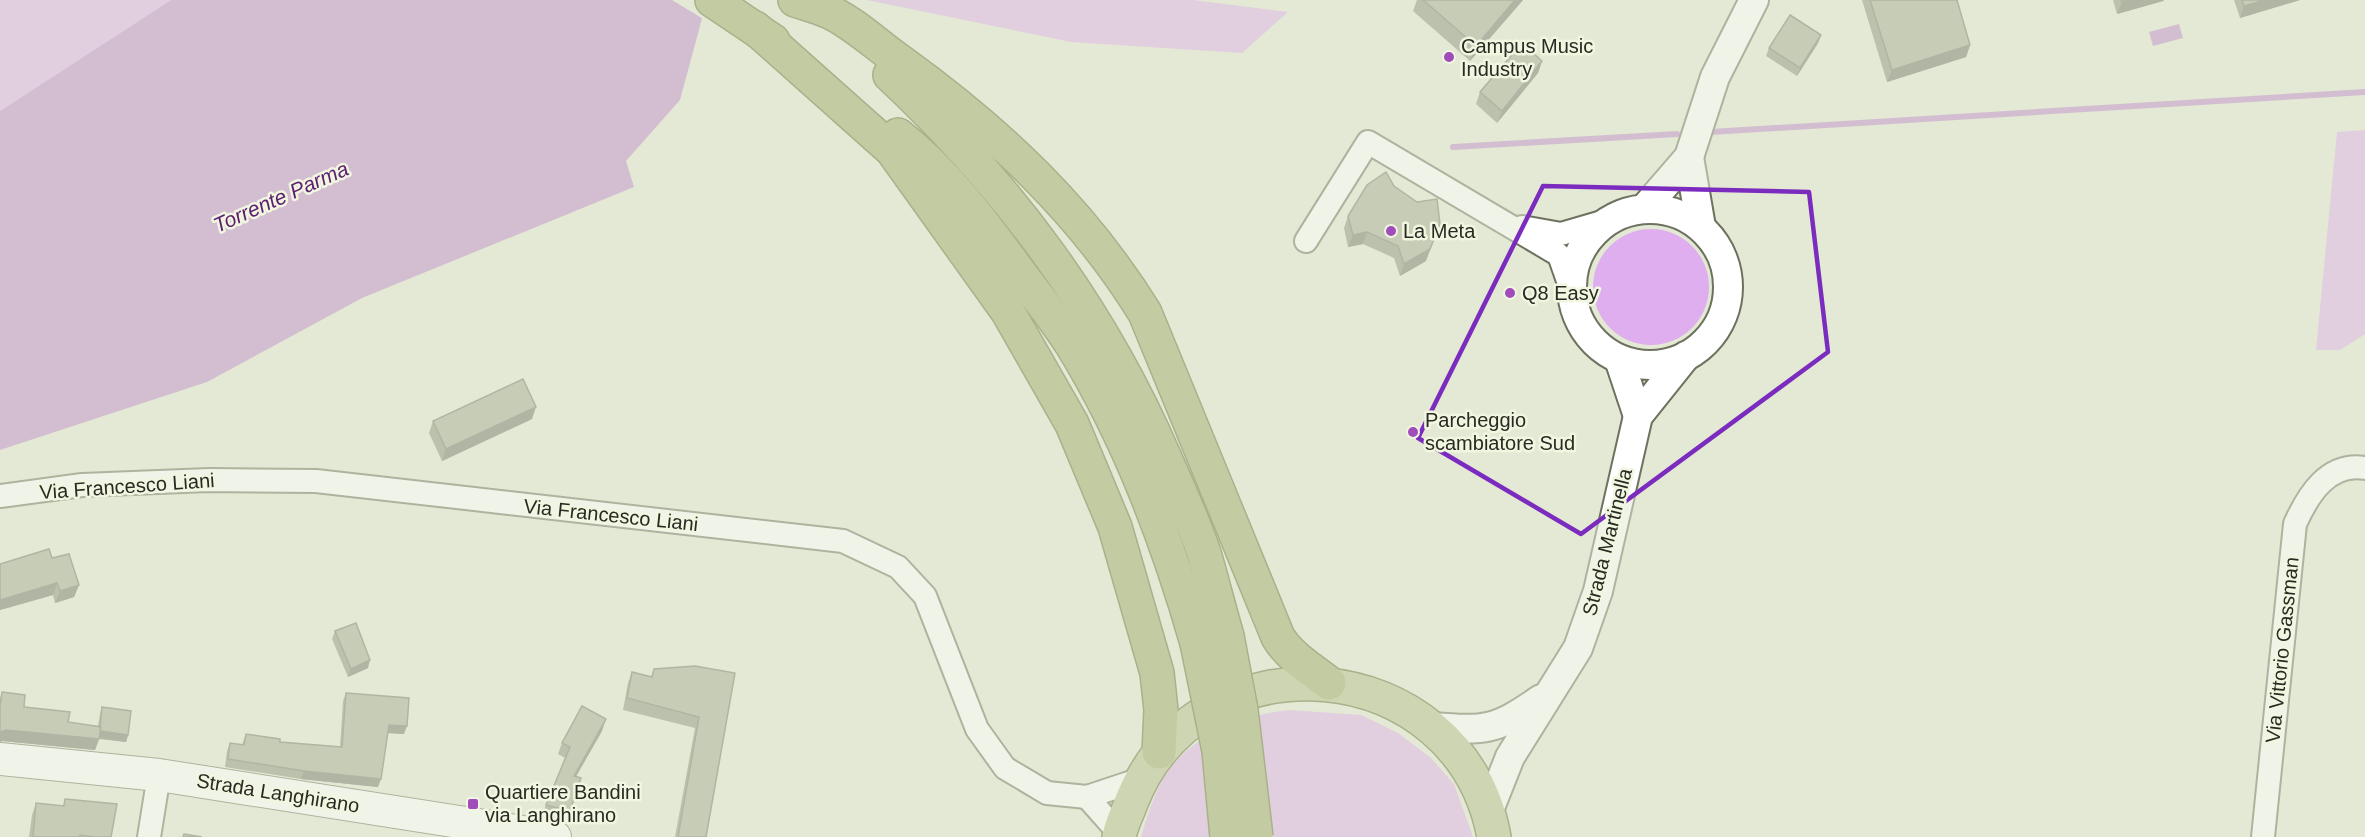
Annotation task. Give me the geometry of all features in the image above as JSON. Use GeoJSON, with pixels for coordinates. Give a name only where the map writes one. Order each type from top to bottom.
{"type":"FeatureCollection","features":[{"type":"Feature","properties":{"kind":"highway"},"geometry":{"type":"LineString","coordinates":[[794,0],[887,73],[929,112],[1027,222],[1073,287],[1117,358],[1176,482],[1203,552],[1227,837]]}},
{"type":"Feature","properties":{"kind":"highway"},"geometry":{"type":"LineString","coordinates":[[794,0],[831,12],[959,104],[1019,156],[1066,205],[1120,274],[1145,313],[1278,637],[1284,647],[1298,660],[1329,683]]}},
{"type":"Feature","properties":{"kind":"highway"},"geometry":{"type":"LineString","coordinates":[[718,3],[836,85],[914,148],[981,220],[1072,345],[1122,438],[1148,496],[1168,549],[1212,640],[1241,710],[1256,837]]}},
{"type":"Feature","properties":{"kind":"highway"},"geometry":{"type":"LineString","coordinates":[[755,28],[892,150],[1008,312],[1072,424],[1116,527],[1157,673],[1161,710],[1159,752]]}},
{"type":"Feature","properties":{"kind":"main road"},"geometry":{"type":"LineString","coordinates":[[1119,835],[1141,779],[1159,752],[1194,719],[1236,696],[1281,684],[1329,683],[1366,691],[1401,706],[1432,727],[1456,751],[1475,779],[1492,823]]}},
{"type":"Feature","properties":{"kind":"main road","name":"Strada Langhirano"},"geometry":{"type":"LineString","coordinates":[[0,759],[40,761],[159,775],[555,837]]}},
{"type":"Feature","properties":{"kind":"street","name":"Strada Martinella"},"geometry":{"type":"LineString","coordinates":[[1644,209],[1689,157],[1715,77],[1754,0]]}},
{"type":"Feature","properties":{"kind":"street"},"geometry":{"type":"LineString","coordinates":[[1306,241],[1368,142],[1559,255],[1573,295]]}},
{"type":"Feature","properties":{"kind":"street","name":"Strada Martinella"},"geometry":{"type":"LineString","coordinates":[[1689,157],[1701,227]]}},
{"type":"Feature","properties":{"kind":"street","name":"Strada Martinella"},"geometry":{"type":"LineString","coordinates":[[1492,823],[1510,757],[1547,694],[1578,648],[1598,591],[1638,416],[1686,356],[1706,341],[1721,320],[1728,296],[1726,270],[1717,246],[1701,227],[1684,216],[1664,210],[1644,209],[1626,212],[1609,220],[1592,234],[1580,252],[1573,273],[1573,295],[1578,315],[1587,333],[1602,348],[1619,359],[1642,365],[1665,364],[1686,356]]}},
{"type":"Feature","properties":{"kind":"street"},"geometry":{"type":"LineString","coordinates":[[1509,225],[1561,234],[1609,220]]}},
{"type":"Feature","properties":{"kind":"street"},"geometry":{"type":"LineString","coordinates":[[1619,359],[1638,416]]}},
{"type":"Feature","properties":{"kind":"street","name":"Via Vittorio Gassman"},"geometry":{"type":"LineString","coordinates":[[2263,837],[2295,524],[2308,495],[2329,475],[2354,466],[2365,468]]}},
{"type":"Feature","properties":{"kind":"street","name":"Via Francesco Liani"},"geometry":{"type":"LineString","coordinates":[[0,496],[82,485],[209,480],[316,482],[843,541],[898,567],[925,596],[977,729],[1005,768],[1047,793],[1087,797],[1141,779]]}},
{"type":"Feature","properties":{"kind":"street","name":"Strada Martinella"},"geometry":{"type":"LineString","coordinates":[[1432,727],[1480,730],[1512,720],[1547,694]]}},
{"type":"Feature","properties":{"kind":"street"},"geometry":{"type":"LineString","coordinates":[[149,837],[159,775]]}},
{"type":"Feature","properties":{"kind":"street"},"geometry":{"type":"LineString","coordinates":[[1087,797],[1119,835]]}},
{"type":"Feature","properties":{"kind":"highlighted area"},"geometry":{"type":"Polygon","coordinates":[[[1543,186],[1809,192],[1828,352],[1581,534],[1418,438],[1543,186]]]}},
{"type":"Feature","properties":{"kind":"shaded area"},"geometry":{"type":"Polygon","coordinates":[[[0,0],[171,0],[0,111],[0,0]]]}},
{"type":"Feature","properties":{"kind":"shaded area"},"geometry":{"type":"Polygon","coordinates":[[[867,0],[1193,0],[1288,12],[1242,53],[1071,42],[867,0]]]}},
{"type":"Feature","properties":{"kind":"shaded area"},"geometry":{"type":"Polygon","coordinates":[[[2365,130],[2365,334],[2340,350],[2316,350],[2337,132],[2365,130]]]}},
{"type":"Feature","properties":{"kind":"shaded area"},"geometry":{"type":"Polygon","coordinates":[[[1651,229],[1673,233],[1692,246],[1705,265],[1709,287],[1705,309],[1692,328],[1673,341],[1651,345],[1629,341],[1610,328],[1597,309],[1593,287],[1597,265],[1610,246],[1629,233],[1651,229]]]}},
{"type":"Feature","properties":{"kind":"shaded area"},"geometry":{"type":"Polygon","coordinates":[[[1290,710],[1361,715],[1398,733],[1431,758],[1454,784],[1473,837],[1141,837],[1163,780],[1178,759],[1191,747],[1221,728],[1238,721],[1290,710]]]}},
{"type":"Feature","properties":{"kind":"water","name":"Torrente Parma"},"geometry":{"type":"Polygon","coordinates":[[[171,0],[707,0],[680,100],[626,161],[634,187],[362,298],[207,382],[0,450],[0,111],[171,0]]]}},
{"type":"Feature","properties":{"kind":"water"},"geometry":{"type":"Polygon","coordinates":[[[2179,24],[2183,38],[2153,46],[2149,32],[2179,24]]]}},
{"type":"Feature","properties":{"kind":"pier"},"geometry":{"type":"Polygon","coordinates":[[[672,0],[710,0],[705,20],[672,0]]]}},
{"type":"Feature","properties":{"kind":"building"},"geometry":{"type":"Polygon","coordinates":[[[1423,0],[1515,0],[1476,46],[1423,0]]]}},
{"type":"Feature","properties":{"kind":"building"},"geometry":{"type":"Polygon","coordinates":[[[1870,0],[1957,0],[1970,45],[1892,70],[1870,0]]]}},
{"type":"Feature","properties":{"kind":"building"},"geometry":{"type":"Polygon","coordinates":[[[2242,0],[2265,0],[2244,6],[2242,0]]]}},
{"type":"Feature","properties":{"kind":"building"},"geometry":{"type":"Polygon","coordinates":[[[1790,15],[1821,35],[1800,68],[1769,48],[1790,15]]]}},
{"type":"Feature","properties":{"kind":"building"},"geometry":{"type":"Polygon","coordinates":[[[1522,43],[1542,61],[1502,111],[1480,92],[1522,43]]]}},
{"type":"Feature","properties":{"kind":"building"},"geometry":{"type":"Polygon","coordinates":[[[1386,172],[1394,186],[1417,202],[1437,199],[1440,224],[1430,249],[1404,264],[1398,246],[1367,232],[1353,235],[1348,216],[1367,185],[1386,172]]]}},
{"type":"Feature","properties":{"kind":"building"},"geometry":{"type":"Polygon","coordinates":[[[523,379],[536,407],[446,449],[433,421],[523,379]]]}},
{"type":"Feature","properties":{"kind":"building"},"geometry":{"type":"Polygon","coordinates":[[[49,549],[52,558],[69,554],[79,585],[60,591],[57,583],[0,600],[0,564],[49,549]]]}},
{"type":"Feature","properties":{"kind":"building"},"geometry":{"type":"Polygon","coordinates":[[[356,623],[370,660],[351,669],[335,631],[356,623]]]}},
{"type":"Feature","properties":{"kind":"building"},"geometry":{"type":"Polygon","coordinates":[[[695,666],[735,673],[706,837],[678,837],[699,717],[627,698],[632,672],[652,677],[654,669],[695,666]]]}},
{"type":"Feature","properties":{"kind":"building"},"geometry":{"type":"Polygon","coordinates":[[[2,692],[25,695],[24,707],[70,712],[68,722],[101,727],[99,739],[6,730],[0,732],[2,692]]]}},
{"type":"Feature","properties":{"kind":"building"},"geometry":{"type":"Polygon","coordinates":[[[346,693],[409,698],[407,726],[389,725],[381,779],[304,771],[228,759],[230,743],[244,745],[246,734],[280,739],[280,742],[342,747],[346,693]]]}},
{"type":"Feature","properties":{"kind":"building"},"geometry":{"type":"Polygon","coordinates":[[[582,706],[606,719],[574,776],[581,778],[570,811],[546,805],[570,747],[562,743],[582,706]]]}},
{"type":"Feature","properties":{"kind":"building"},"geometry":{"type":"Polygon","coordinates":[[[102,707],[131,711],[128,735],[100,731],[102,707]]]}},
{"type":"Feature","properties":{"kind":"building"},"geometry":{"type":"Polygon","coordinates":[[[65,799],[117,804],[111,837],[80,835],[80,837],[33,837],[36,803],[64,806],[65,799]]]}},
{"type":"Feature","properties":{"kind":"building"},"geometry":{"type":"Polygon","coordinates":[[[184,834],[202,837],[183,837],[184,834]]]}},
{"type":"Feature","properties":{"kind":"waterway"},"geometry":{"type":"LineString","coordinates":[[1711,132],[2365,92]]}},
{"type":"Feature","properties":{"kind":"waterway"},"geometry":{"type":"LineString","coordinates":[[1453,147],[1677,134]]}},
{"type":"Feature","properties":{"kind":"place","name":"Campus Music Industry"},"geometry":{"type":"Point","coordinates":[1449,57]}},
{"type":"Feature","properties":{"kind":"place","name":"La Meta"},"geometry":{"type":"Point","coordinates":[1391,231]}},
{"type":"Feature","properties":{"kind":"place","name":"Q8 Easy"},"geometry":{"type":"Point","coordinates":[1510,293]}},
{"type":"Feature","properties":{"kind":"place","name":"Parcheggio scambiatore Sud"},"geometry":{"type":"Point","coordinates":[1413,432]}},
{"type":"Feature","properties":{"kind":"place","name":"Quartiere Bandini via Langhirano"},"geometry":{"type":"Point","coordinates":[473,804]}}]}
